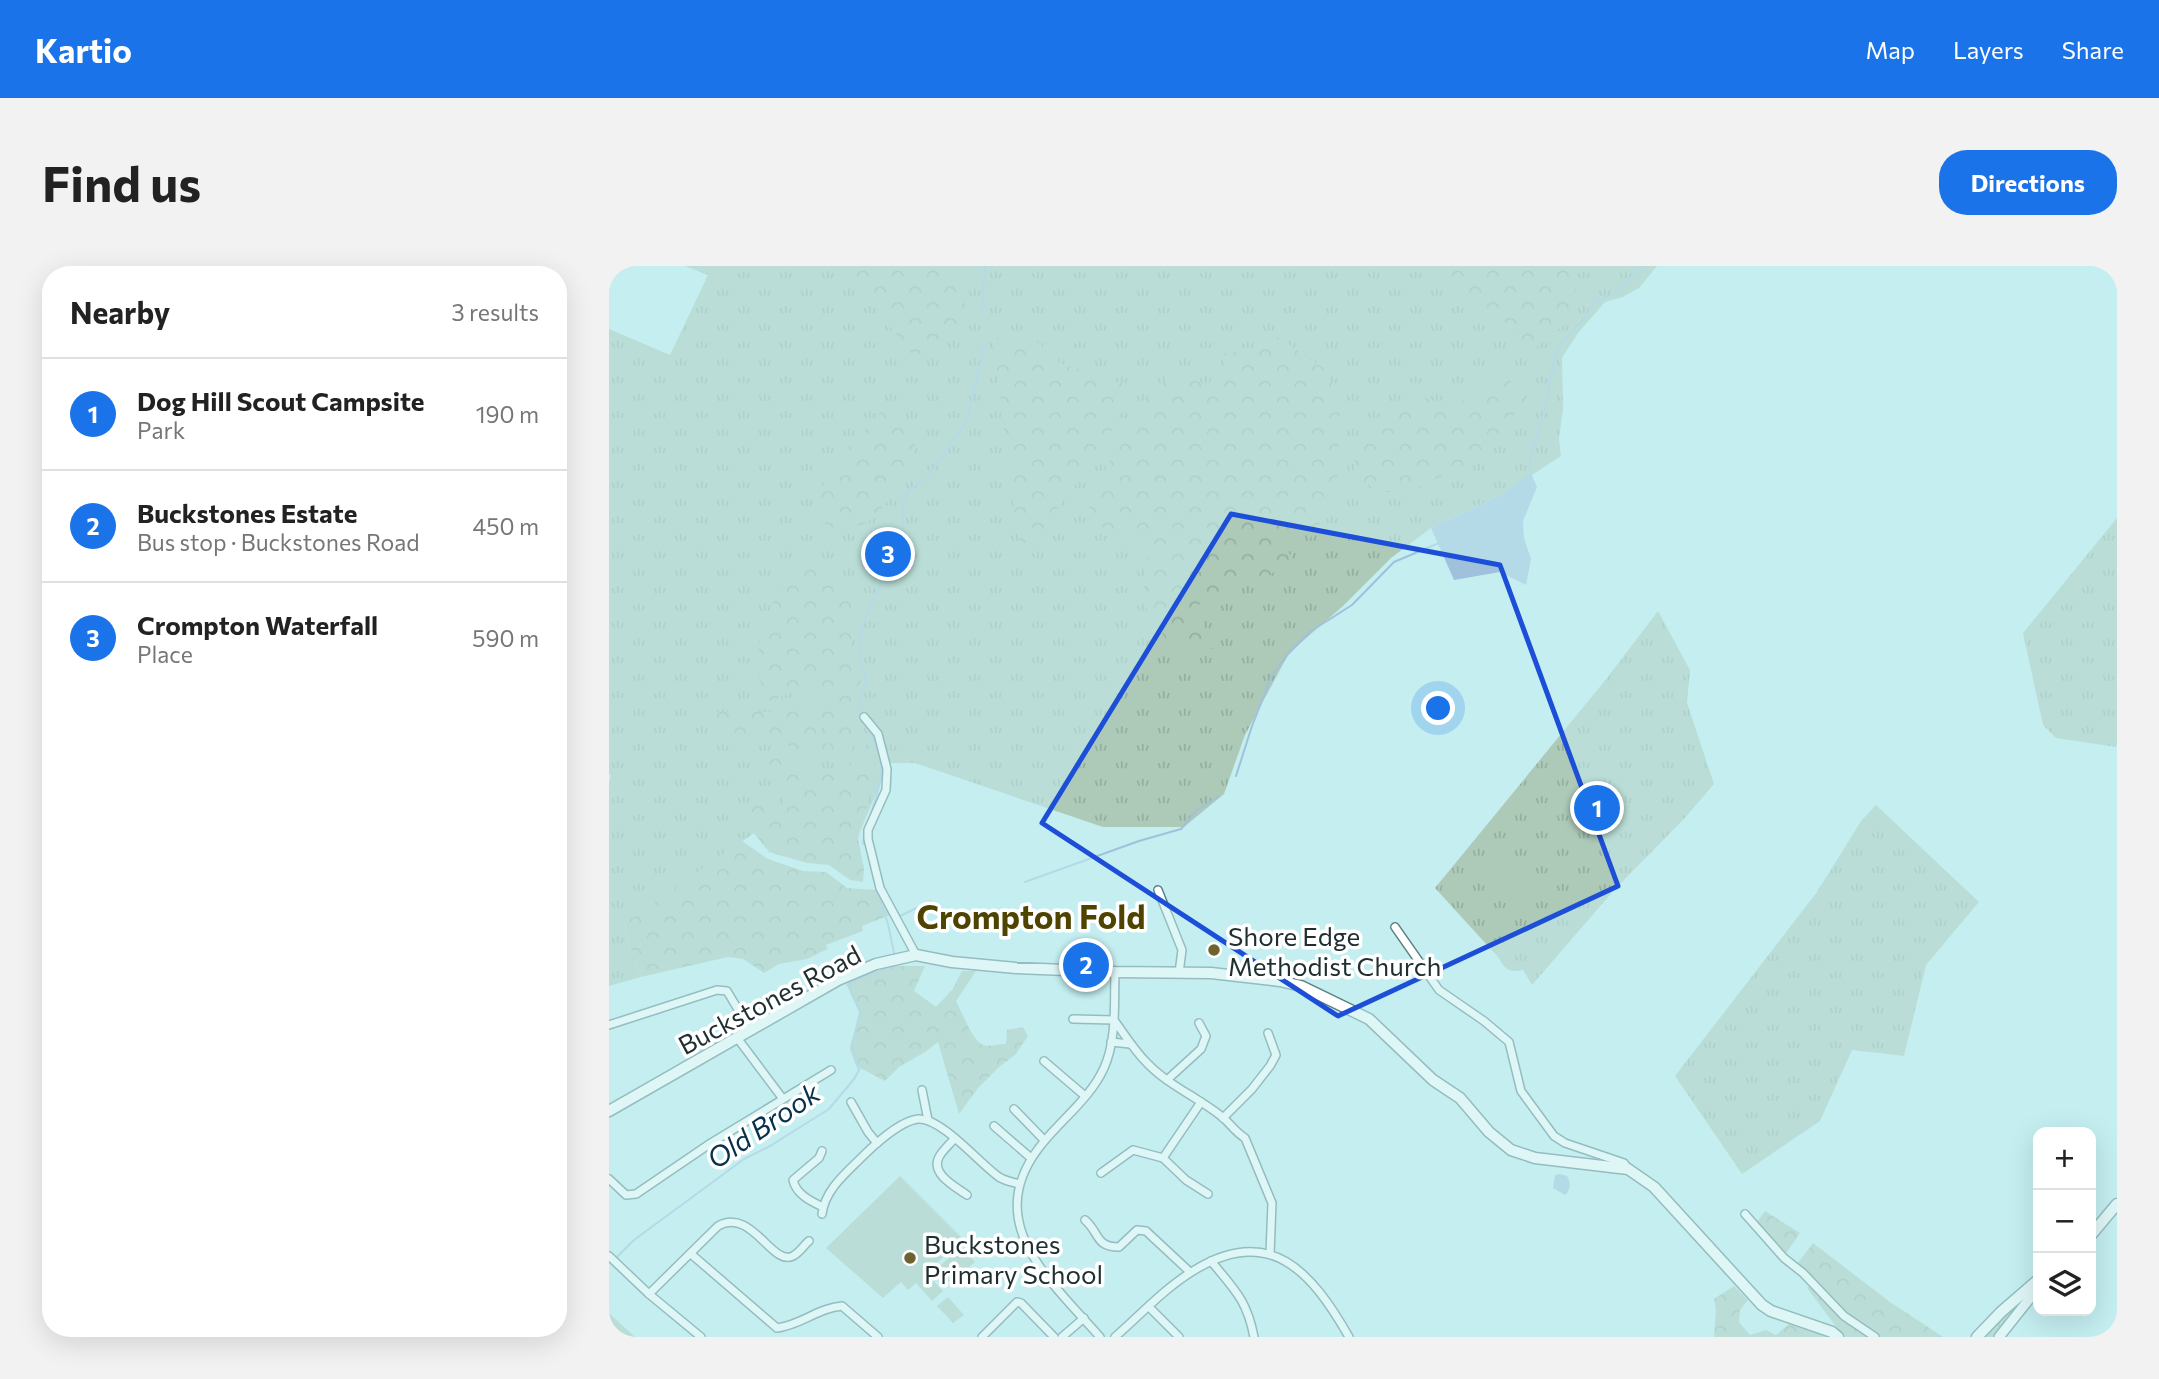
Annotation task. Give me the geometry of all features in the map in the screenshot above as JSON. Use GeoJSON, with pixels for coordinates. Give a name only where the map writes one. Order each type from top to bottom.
{"type":"FeatureCollection","features":[{"type":"Feature","properties":{"kind":"main road","name":"Buckstones Road"},"geometry":{"type":"LineString","coordinates":[[609,1111],[858,971],[916,955],[952,962],[1016,968],[1210,973],[1260,978],[1301,986],[1369,1019],[1433,1080],[1460,1098],[1489,1132],[1511,1150],[1535,1158],[1628,1169],[1654,1187],[1762,1305],[1838,1337]]}},
{"type":"Feature","properties":{"kind":"main road"},"geometry":{"type":"LineString","coordinates":[[2096,1229],[2117,1204]]}},
{"type":"Feature","properties":{"kind":"main road"},"geometry":{"type":"LineString","coordinates":[[1977,1337],[2033,1284]]}},
{"type":"Feature","properties":{"kind":"street"},"geometry":{"type":"LineString","coordinates":[[864,717],[878,734],[886,761],[886,789],[868,830],[868,839],[880,888],[916,955]]}},
{"type":"Feature","properties":{"kind":"street"},"geometry":{"type":"LineString","coordinates":[[1158,890],[1182,950],[1179,973]]}},
{"type":"Feature","properties":{"kind":"street"},"geometry":{"type":"LineString","coordinates":[[1395,927],[1439,990],[1509,1042],[1521,1091],[1554,1136],[1565,1143],[1624,1163],[1628,1169]]}},
{"type":"Feature","properties":{"kind":"street"},"geometry":{"type":"LineString","coordinates":[[1100,1337],[1041,1269],[1025,1245],[1017,1220],[1017,1198],[1031,1158],[1085,1096],[1104,1068],[1114,1020],[1115,972]]}},
{"type":"Feature","properties":{"kind":"street"},"geometry":{"type":"LineString","coordinates":[[609,1025],[717,989],[727,991],[751,1031]]}},
{"type":"Feature","properties":{"kind":"street"},"geometry":{"type":"LineString","coordinates":[[1073,1019],[1114,1020]]}},
{"type":"Feature","properties":{"kind":"street"},"geometry":{"type":"LineString","coordinates":[[1114,1020],[1147,1064],[1223,1118],[1245,1138],[1272,1203],[1270,1254]]}},
{"type":"Feature","properties":{"kind":"street"},"geometry":{"type":"LineString","coordinates":[[1167,1080],[1201,1049],[1206,1036],[1199,1023]]}},
{"type":"Feature","properties":{"kind":"street"},"geometry":{"type":"LineString","coordinates":[[1223,1118],[1270,1066],[1276,1055],[1268,1033]]}},
{"type":"Feature","properties":{"kind":"street"},"geometry":{"type":"LineString","coordinates":[[738,1039],[783,1099]]}},
{"type":"Feature","properties":{"kind":"street"},"geometry":{"type":"LineString","coordinates":[[1111,1042],[1130,1044]]}},
{"type":"Feature","properties":{"kind":"street"},"geometry":{"type":"LineString","coordinates":[[1044,1061],[1085,1096]]}},
{"type":"Feature","properties":{"kind":"street"},"geometry":{"type":"LineString","coordinates":[[609,1179],[627,1195],[636,1194],[831,1070]]}},
{"type":"Feature","properties":{"kind":"street"},"geometry":{"type":"LineString","coordinates":[[922,1090],[927,1120]]}},
{"type":"Feature","properties":{"kind":"street"},"geometry":{"type":"LineString","coordinates":[[851,1102],[877,1143]]}},
{"type":"Feature","properties":{"kind":"street"},"geometry":{"type":"LineString","coordinates":[[1163,1158],[1201,1102]]}},
{"type":"Feature","properties":{"kind":"street"},"geometry":{"type":"LineString","coordinates":[[1014,1109],[1044,1140]]}},
{"type":"Feature","properties":{"kind":"street"},"geometry":{"type":"LineString","coordinates":[[822,1151],[819,1158],[793,1180],[793,1184],[807,1199],[822,1210],[832,1188],[877,1143],[911,1121],[927,1120],[1002,1179],[1020,1184]]}},
{"type":"Feature","properties":{"kind":"street"},"geometry":{"type":"LineString","coordinates":[[994,1126],[1031,1158]]}},
{"type":"Feature","properties":{"kind":"street"},"geometry":{"type":"LineString","coordinates":[[954,1139],[938,1158],[938,1167],[944,1178],[967,1195]]}},
{"type":"Feature","properties":{"kind":"street"},"geometry":{"type":"LineString","coordinates":[[1101,1173],[1133,1150],[1163,1158],[1185,1180],[1208,1194]]}},
{"type":"Feature","properties":{"kind":"street"},"geometry":{"type":"LineString","coordinates":[[1745,1214],[1784,1258],[1803,1273],[1844,1316],[1875,1337]]}},
{"type":"Feature","properties":{"kind":"street"},"geometry":{"type":"LineString","coordinates":[[1085,1220],[1094,1227],[1098,1239],[1107,1247],[1119,1247],[1137,1230],[1146,1231],[1190,1272]]}},
{"type":"Feature","properties":{"kind":"street"},"geometry":{"type":"LineString","coordinates":[[649,1294],[718,1226],[728,1221],[743,1224],[778,1253],[787,1257],[793,1256],[809,1241]]}},
{"type":"Feature","properties":{"kind":"street"},"geometry":{"type":"LineString","coordinates":[[1115,1337],[1190,1272],[1211,1261],[1247,1251],[1270,1254],[1297,1268],[1319,1289],[1349,1337]]}},
{"type":"Feature","properties":{"kind":"street"},"geometry":{"type":"LineString","coordinates":[[691,1254],[777,1328],[793,1326],[827,1307],[842,1306],[875,1336]]}},
{"type":"Feature","properties":{"kind":"street"},"geometry":{"type":"LineString","coordinates":[[611,1259],[701,1337]]}},
{"type":"Feature","properties":{"kind":"street"},"geometry":{"type":"LineString","coordinates":[[1211,1261],[1242,1298],[1254,1337]]}},
{"type":"Feature","properties":{"kind":"street"},"geometry":{"type":"LineString","coordinates":[[1999,1337],[2033,1294]]}},
{"type":"Feature","properties":{"kind":"street"},"geometry":{"type":"LineString","coordinates":[[987,1335],[1017,1302],[1054,1337]]}},
{"type":"Feature","properties":{"kind":"street"},"geometry":{"type":"LineString","coordinates":[[1149,1307],[1179,1337]]}},
{"type":"Feature","properties":{"kind":"street"},"geometry":{"type":"LineString","coordinates":[[1062,1337],[1084,1318]]}},
{"type":"Feature","properties":{"kind":"highlighted area"},"geometry":{"type":"Polygon","coordinates":[[[1231,514],[1500,565],[1618,886],[1338,1016],[1042,823],[1231,514]]]}},
{"type":"Feature","properties":{"kind":"green space"},"geometry":{"type":"Polygon","coordinates":[[[685,266],[1657,266],[1639,288],[1623,297],[1605,302],[1578,333],[1562,358],[1563,409],[1559,438],[1561,456],[1503,494],[1431,528],[1391,558],[1343,606],[1289,653],[1245,735],[1224,794],[1184,827],[1103,827],[915,763],[889,763],[861,829],[763,827],[622,925],[641,977],[609,986],[609,329],[670,355],[708,275],[685,266]]]}},
{"type":"Feature","properties":{"kind":"green space"},"geometry":{"type":"Polygon","coordinates":[[[859,266],[961,266],[965,318],[915,358],[853,279],[859,266]]]}},
{"type":"Feature","properties":{"kind":"green space"},"geometry":{"type":"Polygon","coordinates":[[[1454,266],[1576,266],[1575,316],[1529,353],[1520,346],[1523,334],[1440,282],[1454,266]]]}},
{"type":"Feature","properties":{"kind":"green space"},"geometry":{"type":"Polygon","coordinates":[[[1274,335],[1325,369],[1340,405],[1337,488],[1310,538],[1300,524],[1288,533],[1290,539],[1281,546],[1293,557],[1254,588],[1244,577],[1195,607],[1216,649],[1171,647],[1142,601],[1148,557],[1143,545],[1089,521],[1089,501],[1133,414],[1171,375],[1208,384],[1225,366],[1223,354],[1244,350],[1249,365],[1274,335]]]}},
{"type":"Feature","properties":{"kind":"green space"},"geometry":{"type":"Polygon","coordinates":[[[992,337],[1040,343],[1048,359],[1138,389],[1080,481],[1065,492],[1051,527],[1019,546],[992,337]]]}},
{"type":"Feature","properties":{"kind":"green space"},"geometry":{"type":"Polygon","coordinates":[[[1502,372],[1527,400],[1487,449],[1456,470],[1407,492],[1381,492],[1354,476],[1359,448],[1367,437],[1388,419],[1426,398],[1453,408],[1502,372]]]}},
{"type":"Feature","properties":{"kind":"green space"},"geometry":{"type":"Polygon","coordinates":[[[892,403],[916,446],[909,464],[891,496],[871,520],[845,528],[829,527],[820,519],[821,491],[832,467],[882,410],[892,403]]]}},
{"type":"Feature","properties":{"kind":"green space"},"geometry":{"type":"Polygon","coordinates":[[[2117,518],[2116,747],[2056,738],[2043,725],[2023,633],[2117,518]]]}},
{"type":"Feature","properties":{"kind":"green space"},"geometry":{"type":"Polygon","coordinates":[[[813,560],[833,576],[855,605],[851,648],[861,682],[854,709],[857,733],[852,750],[844,757],[837,758],[828,742],[813,691],[803,689],[766,702],[758,663],[762,630],[776,598],[796,564],[813,560]]]}},
{"type":"Feature","properties":{"kind":"green space"},"geometry":{"type":"Polygon","coordinates":[[[1658,611],[1690,670],[1687,703],[1714,784],[1683,820],[1616,888],[1532,985],[1523,970],[1514,971],[1505,967],[1435,888],[1607,678],[1658,611]]]}},
{"type":"Feature","properties":{"kind":"green space"},"geometry":{"type":"Polygon","coordinates":[[[813,703],[831,759],[714,725],[716,712],[775,712],[813,703]]]}},
{"type":"Feature","properties":{"kind":"green space"},"geometry":{"type":"Polygon","coordinates":[[[867,744],[872,745],[876,771],[858,839],[864,868],[863,882],[850,880],[829,865],[807,863],[769,852],[748,826],[755,796],[783,807],[783,796],[768,773],[771,751],[811,767],[835,770],[856,758],[867,744]]]}},
{"type":"Feature","properties":{"kind":"green space"},"geometry":{"type":"Polygon","coordinates":[[[1876,805],[1979,902],[1926,965],[1904,1056],[1852,1050],[1820,1121],[1742,1174],[1675,1076],[1817,892],[1861,821],[1876,805]]]}},
{"type":"Feature","properties":{"kind":"green space"},"geometry":{"type":"Polygon","coordinates":[[[742,841],[768,859],[803,871],[826,872],[847,888],[879,890],[890,915],[862,926],[863,931],[826,945],[828,949],[807,959],[779,964],[764,973],[743,959],[728,957],[641,977],[622,925],[742,841]]]}},
{"type":"Feature","properties":{"kind":"green space"},"geometry":{"type":"Polygon","coordinates":[[[1490,849],[1533,889],[1529,902],[1521,911],[1478,864],[1490,849]]]}},
{"type":"Feature","properties":{"kind":"green space"},"geometry":{"type":"Polygon","coordinates":[[[893,966],[925,966],[914,991],[936,1007],[952,990],[962,971],[976,971],[956,1001],[975,1038],[985,1046],[1006,1044],[1007,1030],[1023,1027],[1028,1036],[1015,1055],[978,1088],[959,1114],[938,1042],[899,1067],[885,1081],[856,1066],[850,1049],[859,1012],[846,984],[893,966]]]}},
{"type":"Feature","properties":{"kind":"green space"},"geometry":{"type":"Polygon","coordinates":[[[900,1176],[963,1239],[926,1273],[943,1291],[932,1301],[916,1283],[908,1290],[901,1282],[883,1298],[826,1248],[900,1176]]]}},
{"type":"Feature","properties":{"kind":"green space"},"geometry":{"type":"Polygon","coordinates":[[[1765,1211],[1800,1233],[1785,1255],[1757,1222],[1765,1211]]]}},
{"type":"Feature","properties":{"kind":"green space"},"geometry":{"type":"Polygon","coordinates":[[[1813,1243],[1890,1302],[1943,1337],[1879,1337],[1842,1311],[1797,1264],[1813,1243]]]}},
{"type":"Feature","properties":{"kind":"green space"},"geometry":{"type":"Polygon","coordinates":[[[962,1247],[975,1262],[950,1283],[937,1268],[962,1247]]]}},
{"type":"Feature","properties":{"kind":"green space"},"geometry":{"type":"Polygon","coordinates":[[[1812,1285],[1871,1337],[1846,1337],[1840,1332],[1807,1288],[1812,1285]]]}},
{"type":"Feature","properties":{"kind":"green space"},"geometry":{"type":"Polygon","coordinates":[[[1734,1286],[1748,1300],[1740,1310],[1739,1322],[1750,1335],[1766,1330],[1776,1335],[1789,1324],[1829,1337],[1714,1337],[1714,1299],[1734,1286]]]}},
{"type":"Feature","properties":{"kind":"green space"},"geometry":{"type":"Polygon","coordinates":[[[2033,1289],[1995,1337],[1984,1337],[2001,1317],[2033,1289]]]}},
{"type":"Feature","properties":{"kind":"green space"},"geometry":{"type":"Polygon","coordinates":[[[948,1297],[964,1315],[953,1323],[937,1306],[948,1297]]]}},
{"type":"Feature","properties":{"kind":"green space"},"geometry":{"type":"Polygon","coordinates":[[[609,1313],[635,1337],[609,1337],[609,1313]]]}},
{"type":"Feature","properties":{"kind":"water"},"geometry":{"type":"Polygon","coordinates":[[[1531,473],[1537,487],[1523,521],[1524,538],[1531,559],[1526,585],[1500,572],[1454,580],[1431,528],[1503,494],[1531,473]]]}},
{"type":"Feature","properties":{"kind":"water"},"geometry":{"type":"Polygon","coordinates":[[[1555,1175],[1567,1176],[1569,1181],[1565,1195],[1553,1188],[1555,1175]]]}},
{"type":"Feature","properties":{"kind":"waterway","name":"Old Brook"},"geometry":{"type":"LineString","coordinates":[[982,312],[985,266]]}},
{"type":"Feature","properties":{"kind":"waterway"},"geometry":{"type":"LineString","coordinates":[[1530,472],[1530,461],[1547,400],[1555,355],[1595,301],[1612,295],[1645,266]]}},
{"type":"Feature","properties":{"kind":"waterway","name":"Old Brook"},"geometry":{"type":"LineString","coordinates":[[858,707],[866,681],[859,657],[861,628],[886,572],[888,554],[903,531],[903,507],[908,491],[929,475],[966,423],[985,345]]}},
{"type":"Feature","properties":{"kind":"waterway"},"geometry":{"type":"LineString","coordinates":[[1236,776],[1272,675],[1289,653],[1311,631],[1352,605],[1394,562],[1439,543]]}},
{"type":"Feature","properties":{"kind":"waterway","name":"Old Brook"},"geometry":{"type":"LineString","coordinates":[[863,844],[881,774],[879,755],[867,725]]}},
{"type":"Feature","properties":{"kind":"waterway"},"geometry":{"type":"LineString","coordinates":[[1025,882],[1139,841],[1181,829],[1197,810],[1219,796]]}},
{"type":"Feature","properties":{"kind":"waterway","name":"Old Brook"},"geometry":{"type":"LineString","coordinates":[[877,892],[894,953]]}},
{"type":"Feature","properties":{"kind":"waterway"},"geometry":{"type":"LineString","coordinates":[[898,917],[931,901]]}},
{"type":"Feature","properties":{"kind":"waterway","name":"Old Brook"},"geometry":{"type":"LineString","coordinates":[[616,1258],[634,1240],[744,1159],[829,1109],[859,1070],[852,1044],[861,1013],[851,992],[851,982],[896,965]]}},
{"type":"Feature","properties":{"kind":"place","name":"Crompton Waterfall"},"geometry":{"type":"Point","coordinates":[888,554]}},
{"type":"Feature","properties":{"kind":"place","name":"Dog Hill Scout Campsite"},"geometry":{"type":"Point","coordinates":[1597,808]}},
{"type":"Feature","properties":{"kind":"place","name":"Shore Edge Methodist Church"},"geometry":{"type":"Point","coordinates":[1214,950]}},
{"type":"Feature","properties":{"kind":"place","name":"Buckstones Estate"},"geometry":{"type":"Point","coordinates":[1086,965]}},
{"type":"Feature","properties":{"kind":"place","name":"Buckstones Primary School"},"geometry":{"type":"Point","coordinates":[910,1258]}},
{"type":"Feature","properties":{"kind":"district","name":"Crompton Fold"},"geometry":{"type":"Point","coordinates":[1031,915]}}]}
